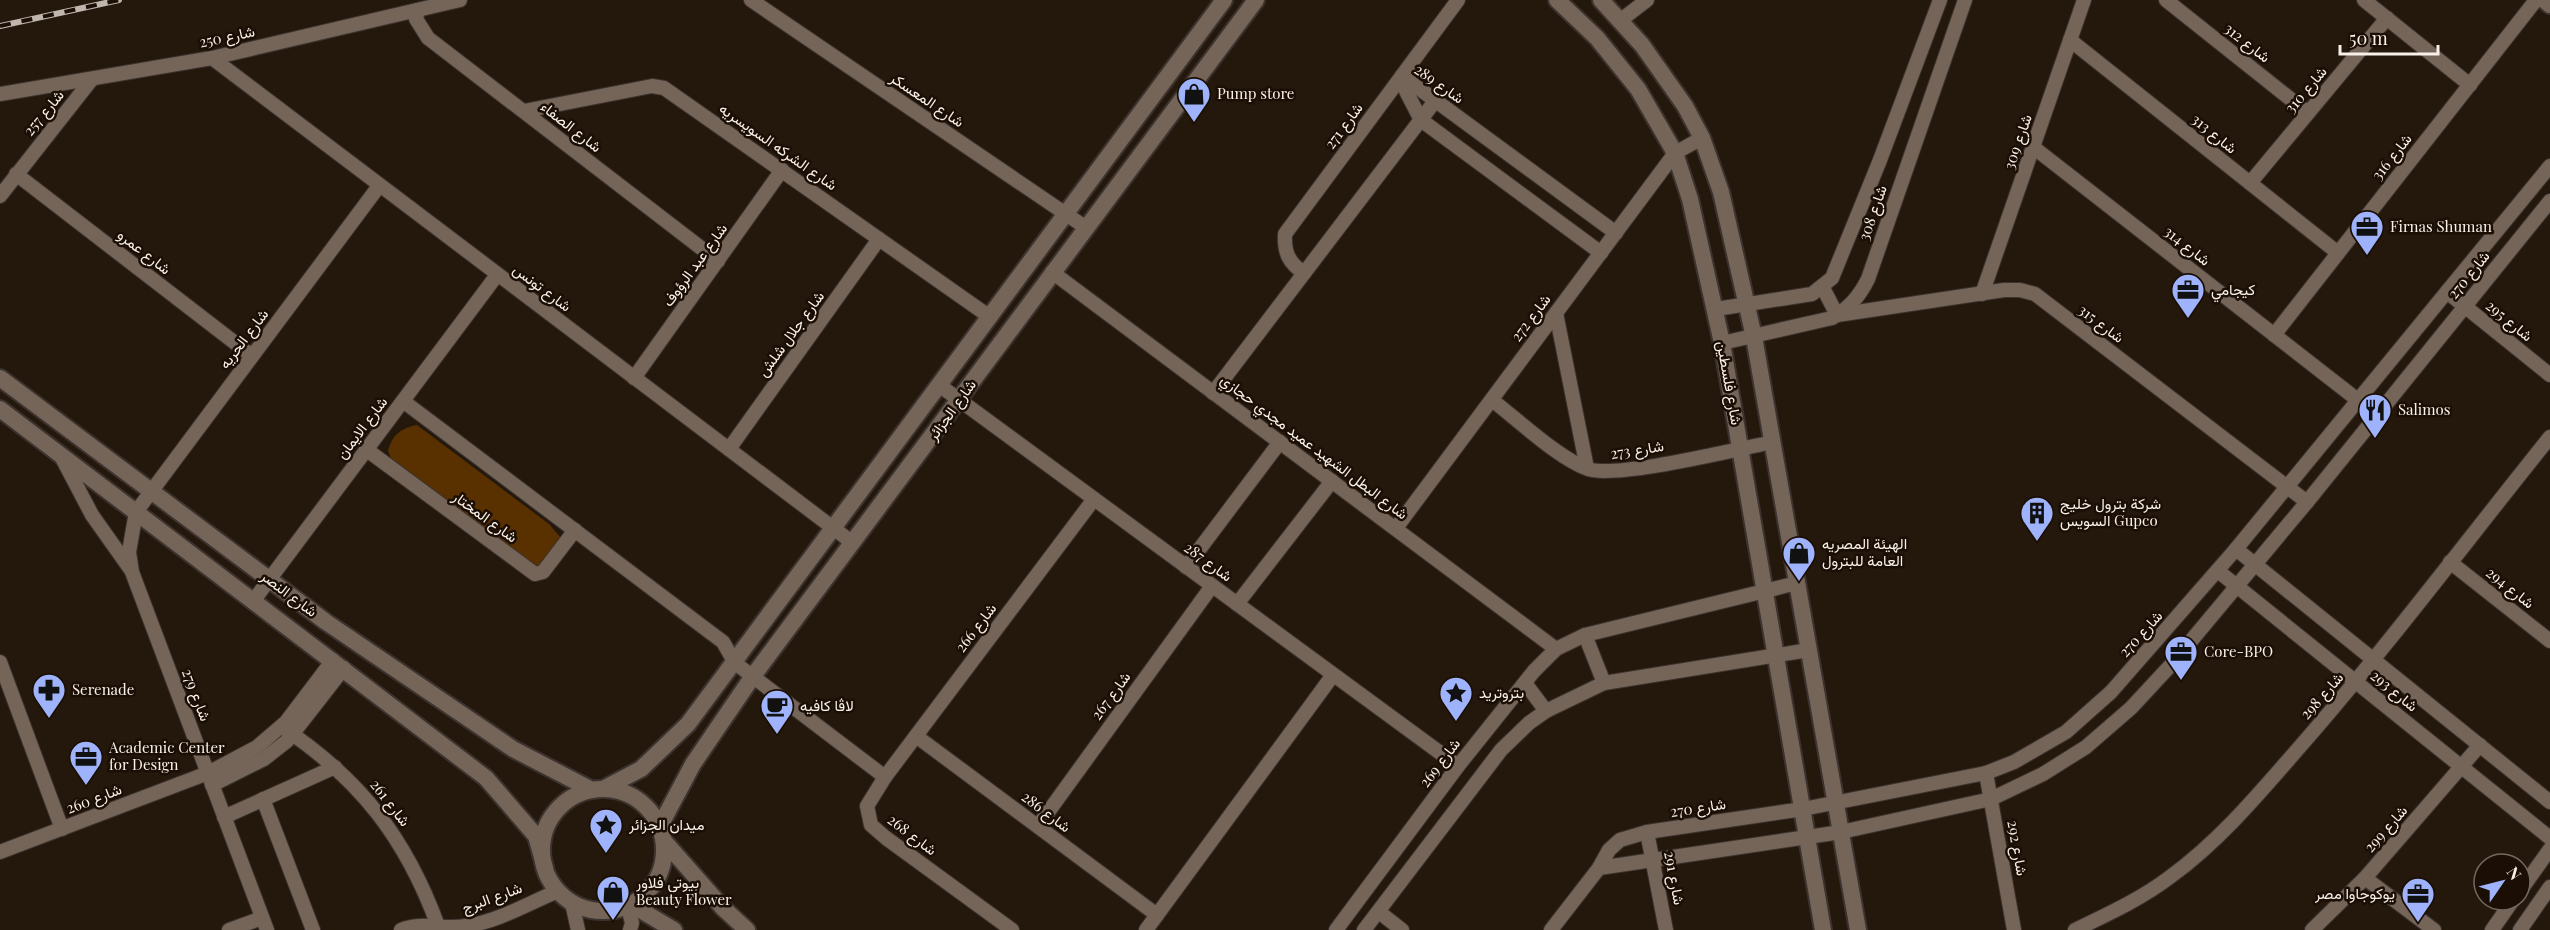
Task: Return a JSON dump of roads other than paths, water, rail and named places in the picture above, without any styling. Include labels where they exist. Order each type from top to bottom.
[{"type":"street","name":"شارع 250","points":[[0,94],[212,58],[460,0]]},
{"type":"street","name":"شارع المعسكر","points":[[751,0],[1085,227]]},
{"type":"street","name":"شارع الجزائر","points":[[597,790],[641,769],[688,724],[1224,0]]},
{"type":"street","name":"شارع الجزائر","points":[[662,834],[693,764],[753,676],[960,401],[1085,227],[1256,0]]},
{"type":"street","name":"شارع 271","points":[[1304,273],[1287,257],[1285,234],[1458,0]]},
{"type":"street","name":"شارع فلسطين","points":[[1557,0],[1597,38],[1638,89],[1675,153],[1690,199],[1716,309],[1808,837]]},
{"type":"street","points":[[1601,0],[1621,20],[1685,106],[1702,138],[1721,192],[1754,337],[1858,930]]},
{"type":"street","points":[[1621,20],[1647,0]]},
{"type":"street","name":"شارع 308","points":[[1823,288],[1839,267],[1940,0]]},
{"type":"street","name":"شارع 308","points":[[1722,344],[1814,324],[1837,315],[1860,296],[1868,279],[1965,0]]},
{"type":"street","name":"شارع 309","points":[[1982,294],[2084,0]]},
{"type":"street","name":"شارع 312","points":[[2166,0],[2308,112]]},
{"type":"street","points":[[2364,0],[2470,85]]},
{"type":"street","name":"شارع 316","points":[[2274,335],[2536,0]]},
{"type":"street","points":[[2544,0],[2550,5]]},
{"type":"street","name":"شارع الصفاء","points":[[418,10],[416,19],[428,38],[718,261]]},
{"type":"street","name":"شارع 310","points":[[2250,183],[2387,18]]},
{"type":"street","name":"شارع 313","points":[[2070,40],[2338,253]]},
{"type":"street","points":[[1191,45],[1211,60]]},
{"type":"street","name":"شارع تونس","points":[[212,58],[853,543]]},
{"type":"street","points":[[1916,64],[1940,73]]},
{"type":"street","points":[[1638,89],[1660,71]]},
{"type":"street","name":"شارع 289","points":[[1402,76],[1616,233]]},
{"type":"street","name":"شارع 289","points":[[1402,76],[1406,92],[1421,120],[1601,253]]},
{"type":"street","name":"شارع 257","points":[[0,196],[92,80]]},
{"type":"street","name":"شارع الشركه السويسريه","points":[[524,111],[652,86],[664,88],[990,317]]},
{"type":"street","points":[[1213,393],[1435,101]]},
{"type":"street","name":"شارع 272","points":[[1396,528],[1675,153],[1702,138]]},
{"type":"street","name":"شارع 314","points":[[2033,147],[2377,415]]},
{"type":"street","points":[[1106,159],[1127,173]]},
{"type":"street","points":[[1880,160],[1905,169]]},
{"type":"street","name":"شارع 270","points":[[1551,930],[1599,868],[1609,850],[1620,840],[1647,832],[1803,809],[1986,773],[2014,762],[2066,732],[2090,713],[2150,650],[2218,571],[2550,166]]},
{"type":"street","name":"شارع عبد الرؤوف","points":[[634,378],[782,170]]},
{"type":"street","name":"شارع عمرو","points":[[16,174],[252,356]]},
{"type":"street","name":"شارع الحريه","points":[[136,512],[379,186]]},
{"type":"street","name":"شارع 270","points":[[1599,868],[1841,832],[1991,799],[2043,774],[2086,747],[2130,708],[2170,666],[2238,586],[2550,201]]},
{"type":"street","name":"شارع جلال شلش","points":[[729,449],[879,239]]},
{"type":"street","name":"شارع البطل الشهيد عميد مجدي حجازي","points":[[1052,272],[1556,649]]},
{"type":"street","name":"شارع الايمان","points":[[254,600],[497,275]]},
{"type":"street","points":[[1716,309],[1799,297],[1823,288],[1837,315]]},
{"type":"street","name":"شارع 315","points":[[1837,315],[1982,294],[2020,290],[2035,294],[2307,502]]},
{"type":"street","name":"شارع 295","points":[[2447,292],[2550,375]]},
{"type":"street","points":[[1556,313],[1587,468]]},
{"type":"street","name":"شارع النصر","points":[[0,378],[326,622],[513,749],[597,790]]},
{"type":"street","name":"شارع 287","points":[[939,385],[1458,766]]},
{"type":"street","name":"شارع 273","points":[[1492,400],[1572,461],[1587,468],[1610,472],[1773,442]]},
{"type":"street","points":[[403,401],[723,642],[735,663],[885,777]]},
{"type":"street","name":"شارع النصر","points":[[0,409],[486,777],[536,836],[545,868]]},
{"type":"street","name":"شارع 298","points":[[2075,930],[2126,906],[2169,878],[2209,846],[2245,810],[2356,682],[2550,437]]},
{"type":"street","points":[[1186,567],[1280,442]]},
{"type":"street","name":"شارع المختار","points":[[367,450],[536,574],[543,572],[574,530]]},
{"type":"street","name":"شارع 279","points":[[60,454],[92,516],[132,572],[265,924]]},
{"type":"street","points":[[1237,604],[1332,481]]},
{"type":"street","name":"شارع 266","points":[[885,777],[1094,499]]},
{"type":"street","name":"شارع 279","points":[[132,572],[130,542],[136,512]]},
{"type":"street","name":"شارع 293","points":[[2236,549],[2550,802]]},
{"type":"street","name":"شارع 294","points":[[2450,562],[2550,641]]},
{"type":"street","name":"شارع 293","points":[[2218,571],[2550,838]]},
{"type":"street","name":"شارع 269","points":[[1336,930],[1458,766],[1525,683],[1556,649],[1585,635],[1797,583]]},
{"type":"street","name":"شارع 267","points":[[1038,826],[1212,586]]},
{"type":"street","points":[[1585,635],[1604,684]]},
{"type":"street","points":[[1346,916],[1365,930],[1501,750],[1529,723],[1546,711],[1604,684],[1809,650]]},
{"type":"street","points":[[2150,650],[2170,666]]},
{"type":"street","points":[[0,662],[62,829]]},
{"type":"street","name":"شارع 260","points":[[0,852],[210,779],[257,747],[287,731],[338,664]]},
{"type":"street","points":[[1146,930],[1333,675]]},
{"type":"street","points":[[1525,683],[1546,711]]},
{"type":"street","name":"شارع 261","points":[[287,731],[335,767],[377,810],[403,847],[424,888],[438,926]]},
{"type":"street","name":"شارع 286","points":[[916,736],[1157,915]]},
{"type":"street","name":"شارع 299","points":[[2312,930],[2365,878],[2480,745]]},
{"type":"street","points":[[224,817],[335,767]]},
{"type":"street","name":"شارع 292","points":[[1986,773],[2014,930]]},
{"type":"street","name":"شارع 268","points":[[885,777],[867,806],[871,825],[1012,930]]},
{"type":"street","points":[[662,834],[664,860],[658,878],[647,894],[630,906],[609,911],[590,910],[572,903],[558,891],[545,868],[542,852],[544,834],[551,819],[562,805],[576,795],[597,790],[624,793],[643,803],[662,834],[733,919],[747,930]]},
{"type":"street","points":[[263,799],[313,930]]},
{"type":"street","name":"شارع 291","points":[[1647,832],[1666,930]]},
{"type":"street","points":[[1808,837],[1823,930]]},
{"type":"street","points":[[2532,874],[2550,849]]},
{"type":"street","points":[[2365,878],[2434,930]]},
{"type":"street","points":[[2520,930],[2550,887]]},
{"type":"street","name":"شارع البرج","points":[[401,930],[424,925],[476,924],[558,891]]},
{"type":"street","points":[[572,903],[578,930]]},
{"type":"street","points":[[630,906],[632,923],[630,930]]},
{"type":"street","points":[[630,906],[674,930]]},
{"type":"street","points":[[1379,912],[1402,930]]},
{"type":"street","points":[[2492,930],[2505,912]]},
{"type":"street","points":[[230,930],[265,924]]},
{"type":"railway","points":[[0,26],[119,0]]},
{"type":"place","name":"Pump store","points":[[1194,123]]},
{"type":"place","name":"Firnas Shuman","points":[[2367,256]]},
{"type":"place","name":"كيجامي","points":[[2188,319]]},
{"type":"place","name":"Salimos","points":[[2375,439]]},
{"type":"place","name":"شركة بترول خليج السويس Gupco","points":[[2037,542]]},
{"type":"place","name":"الهيئة المصريه العامة للبترول","points":[[1799,582]]},
{"type":"place","name":"Core-BPO","points":[[2181,681]]},
{"type":"place","name":"Serenade","points":[[49,719]]},
{"type":"place","name":"بتروتريد","points":[[1456,722]]},
{"type":"place","name":"لاڤا كافيه","points":[[777,735]]},
{"type":"place","name":"Academic Center for Design","points":[[86,786]]},
{"type":"place","name":"ميدان الجزائر","points":[[606,854]]},
{"type":"place","name":"بيوتى فلاور Beauty Flower","points":[[613,921]]},
{"type":"place","name":"يوكوجاوا مصر","points":[[2418,923]]}]
